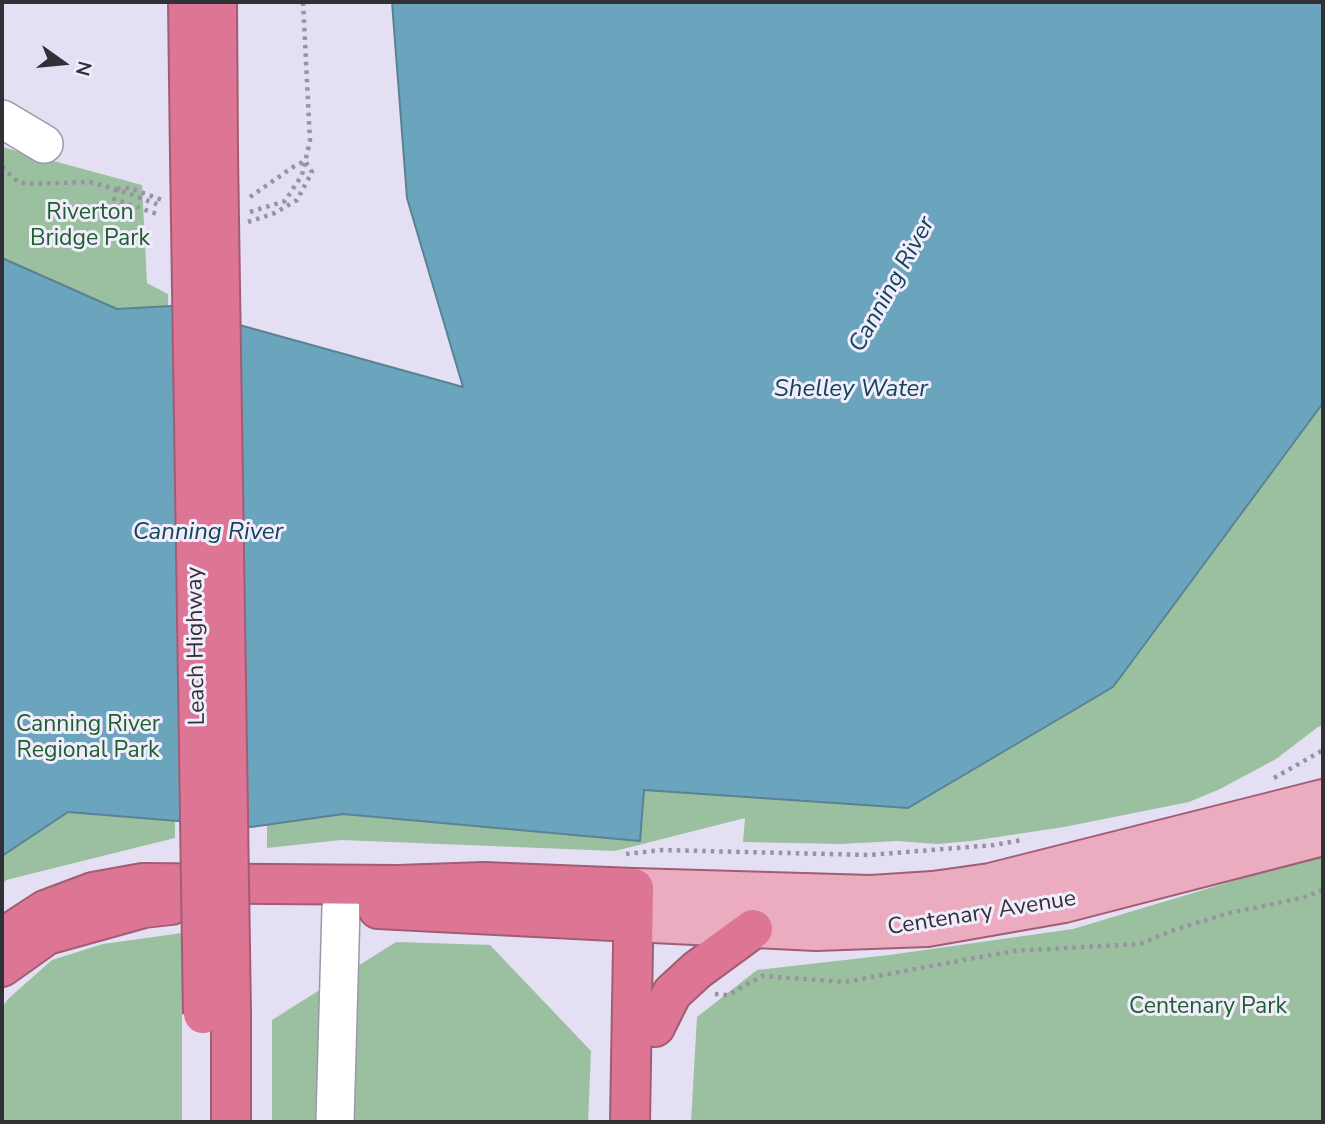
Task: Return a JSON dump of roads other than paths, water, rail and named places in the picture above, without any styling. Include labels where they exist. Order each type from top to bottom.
[{"type":"highway","name":"Leach Highway","points":[[188,2],[204,155],[217,1014],[231,1122]]},
{"type":"highway","name":"Leach Highway","points":[[204,155],[217,2]]},
{"type":"highway","points":[[2,938],[46,910],[93,892],[143,883],[398,885],[484,882],[647,906]]},
{"type":"highway","points":[[2,967],[47,935],[144,908],[180,904],[341,908],[647,906]]},
{"type":"highway","points":[[647,906],[655,1027],[654,1122]]},
{"type":"highway","points":[[630,1122],[647,906]]},
{"type":"highway","points":[[655,1027],[672,993],[697,970],[753,929]]},
{"type":"highway","name":"Leach Highway","points":[[204,1122],[217,1014]]},
{"type":"main road","name":"Centenary Avenue","points":[[647,906],[933,891],[990,883],[1323,799]]},
{"type":"main road","name":"Centenary Avenue","points":[[647,906],[753,929],[866,931],[927,927],[1063,903],[1323,835]]},
{"type":"street","points":[[2,119],[44,144]]},
{"type":"street","points":[[335,1122],[341,908]]},
{"type":"water","name":"Shelley Water","points":[[392,2],[1323,2],[1323,403],[1113,687],[908,808],[644,790],[640,841],[343,814],[251,827],[68,812],[2,856],[2,258],[117,309],[171,306],[463,387],[407,198]]},
{"type":"park label","name":"Riverton Bridge Park","points":[[90,226]]},
{"type":"park label","name":"Canning River Regional Park","points":[[88,738]]},
{"type":"park label","name":"Centenary Park","points":[[1208,1007]]},
{"type":"water label","name":"Canning River","points":[[893,285]]},
{"type":"water label","name":"Canning River","points":[[208,533]]}]
